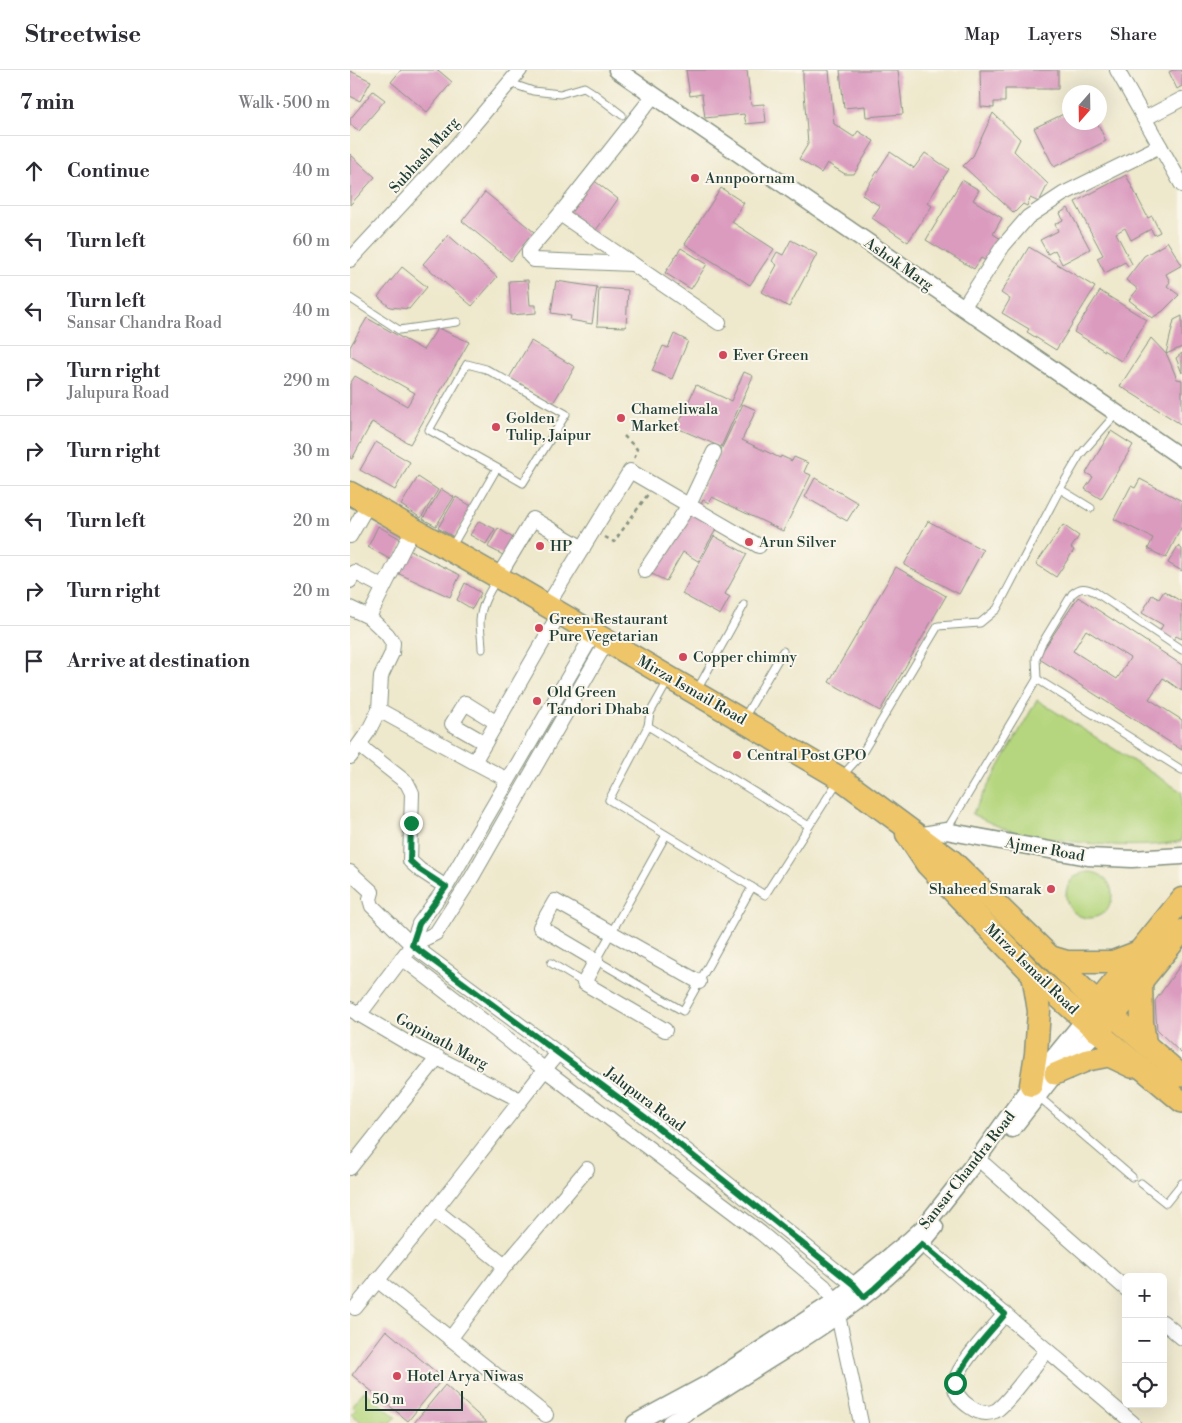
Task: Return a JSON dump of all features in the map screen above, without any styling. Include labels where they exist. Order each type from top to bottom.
[{"type":"highway","name":"Mirza Ismail Road","points":[[359,498],[498,577],[840,778],[952,861],[1050,957],[1098,1018]]},
{"type":"highway","name":"Mirza Ismail Road","points":[[909,831],[927,864],[1034,974],[1098,1018]]},
{"type":"highway","points":[[1098,1018],[1140,952],[1182,899]]},
{"type":"highway","points":[[1098,1018],[1141,982],[1182,931]]},
{"type":"highway","points":[[1050,957],[1067,962],[1113,962],[1140,952]]},
{"type":"highway","points":[[1034,974],[1039,1011],[1034,1091]]},
{"type":"highway","points":[[1141,982],[1142,1022],[1145,1043]]},
{"type":"main road","name":"Mirza Ismail Road","points":[[1098,1018],[1145,1043],[1182,1076]]},
{"type":"main road","name":"Mirza Ismail Road","points":[[1098,1018],[1152,1077],[1182,1102]]},
{"type":"main road","points":[[1055,1074],[1088,1060],[1110,1056],[1152,1077]]},
{"type":"street","name":"Subhash Marg","points":[[350,260],[456,147],[520,70]]},
{"type":"street","name":"Ashok Marg","points":[[617,70],[1182,458]]},
{"type":"street","points":[[1117,70],[1182,186]]},
{"type":"street","points":[[633,264],[534,260],[529,255],[529,250],[654,96]]},
{"type":"street","points":[[1144,119],[1182,99]]},
{"type":"street","points":[[963,308],[1003,246],[1028,217],[1063,194],[1160,146]]},
{"type":"street","points":[[560,214],[719,323]]},
{"type":"street","points":[[645,571],[689,505],[714,452]]},
{"type":"street","points":[[474,762],[497,723],[583,548],[630,471],[759,546]]},
{"type":"street","points":[[350,536],[359,498]]},
{"type":"street","points":[[498,577],[533,519],[583,548]]},
{"type":"street","points":[[369,617],[413,529]]},
{"type":"street","points":[[350,581],[354,572],[383,587]]},
{"type":"street","points":[[350,608],[369,617],[393,643],[392,653],[381,676],[379,710],[360,746],[350,757]]},
{"type":"street","points":[[354,1012],[412,945],[419,924],[446,887],[508,780],[600,637]]},
{"type":"street","points":[[412,945],[436,933],[472,876],[600,637]]},
{"type":"street","points":[[485,743],[452,724],[465,703],[497,723]]},
{"type":"street","points":[[379,710],[508,780]]},
{"type":"street","points":[[360,746],[407,783],[412,794],[410,861],[446,887]]},
{"type":"street","name":"Ajmer Road","points":[[909,831],[946,831],[1088,857],[1132,859],[1182,856]]},
{"type":"street","name":"Jalupura Road","points":[[350,872],[372,892],[370,899],[372,906],[412,945],[556,1054],[646,1118],[859,1291]]},
{"type":"street","points":[[665,1030],[584,983],[596,960],[540,927],[554,901],[699,982]]},
{"type":"street","points":[[402,958],[544,1070],[761,1233],[824,1286],[837,1308],[861,1423]]},
{"type":"street","name":"Gopinath Marg","points":[[354,1012],[406,1042],[520,1100]]},
{"type":"street","name":"Sansar Chandra Road","points":[[859,1291],[875,1288],[922,1244],[985,1165],[1034,1091],[1055,1074],[1098,1018]]},
{"type":"street","name":"Sansar Chandra Road","points":[[670,1423],[859,1291],[924,1227],[1034,1091],[1098,1018]]},
{"type":"street","points":[[355,1308],[435,1210],[556,1054]]},
{"type":"street","points":[[350,1168],[438,1057]]},
{"type":"street","points":[[985,1165],[1122,1285]]},
{"type":"street","points":[[450,1339],[505,1266],[587,1169]]},
{"type":"street","points":[[435,1210],[505,1266]]},
{"type":"street","points":[[922,1244],[1047,1350],[1124,1420]]},
{"type":"street","points":[[377,1280],[546,1415]]},
{"type":"street","name":"Sansar Chandra Road","points":[[634,1423],[711,1382],[837,1308]]},
{"type":"street","points":[[1005,1314],[959,1372],[955,1383],[957,1393],[965,1404],[976,1411],[986,1413],[996,1411],[1005,1403],[1047,1350]]},
{"type":"street","points":[[1167,1325],[1182,1338]]},
{"type":"lane","points":[[510,83],[533,91],[560,94],[584,87],[622,115]]},
{"type":"lane","points":[[350,298],[399,330],[457,322]]},
{"type":"lane","points":[[467,364],[486,369],[566,414],[523,484],[497,468],[429,430],[467,364]]},
{"type":"lane","points":[[670,678],[650,713],[648,726],[609,800],[765,895],[840,778],[861,755],[938,626],[980,624],[997,609],[1080,455],[1117,413]]},
{"type":"lane","points":[[450,550],[497,468]]},
{"type":"lane","points":[[1060,489],[1091,508]]},
{"type":"lane","points":[[482,649],[480,620],[482,609],[498,577]]},
{"type":"lane","points":[[946,831],[1037,679],[1036,658],[1041,645],[1072,594],[1079,588],[1086,588],[1095,592],[1182,650]]},
{"type":"lane","points":[[695,692],[744,605]]},
{"type":"lane","points":[[743,720],[783,651]]},
{"type":"lane","points":[[1037,679],[1182,770]]},
{"type":"lane","points":[[648,726],[809,826]]},
{"type":"lane","points":[[666,835],[596,960],[683,1011],[752,887]]},
{"type":"lane","points":[[551,963],[584,983]]},
{"type":"lane","points":[[1034,1091],[1132,1177]]},
{"type":"lane","points":[[1141,1183],[1166,1203],[1182,1183]]},
{"type":"path","points":[[624,436],[637,449],[630,471]]},
{"type":"path","points":[[593,531],[614,542],[654,485]]},
{"type":"green space","points":[[1037,700],[1182,792],[1182,841],[1130,846],[1075,842],[1015,832],[972,814]]},
{"type":"green space","points":[[1094,872],[1106,878],[1111,886],[1111,904],[1106,912],[1098,917],[1084,918],[1072,912],[1067,904],[1066,890],[1072,878],[1080,873]]},
{"type":"green space","points":[[364,1391],[396,1417],[391,1423],[362,1423],[352,1414],[356,1409],[352,1405]]},
{"type":"building","points":[[401,70],[438,70],[452,82],[427,112],[391,82]]},
{"type":"building","points":[[686,70],[747,70],[751,105],[764,104],[766,122],[746,124],[744,114],[705,118],[702,94],[690,96]]},
{"type":"building","points":[[803,70],[829,70],[834,124],[854,137],[858,131],[874,141],[854,174],[845,174],[827,163],[821,173],[799,159],[808,144]]},
{"type":"building","points":[[840,70],[898,70],[903,114],[866,117],[865,106],[844,108]]},
{"type":"building","points":[[980,70],[1058,70],[1058,89],[1005,89],[1005,102],[994,102],[994,108],[981,107]]},
{"type":"building","points":[[1182,70],[1182,86],[1177,89],[1169,72]]},
{"type":"building","points":[[350,71],[371,81],[360,101],[350,96]]},
{"type":"building","points":[[373,91],[385,100],[359,131],[350,124],[350,119]]},
{"type":"building","points":[[993,113],[1020,139],[1014,151],[1048,184],[1039,202],[1030,198],[1027,206],[1023,204],[1014,213],[963,166],[973,156]]},
{"type":"building","points":[[1062,115],[1062,130],[1101,130],[1106,141],[1054,167],[1034,128]]},
{"type":"building","points":[[890,152],[914,168],[925,153],[949,169],[927,203],[932,206],[908,242],[872,218],[880,206],[862,195]]},
{"type":"building","points":[[350,154],[375,177],[350,205]]},
{"type":"building","points":[[1126,175],[1148,218],[1152,216],[1160,232],[1154,235],[1151,229],[1131,240],[1125,228],[1116,233],[1132,264],[1128,266],[1125,262],[1105,273],[1097,258],[1103,255],[1075,202]]},
{"type":"building","points":[[592,179],[618,199],[594,233],[567,213]]},
{"type":"building","points":[[962,180],[979,190],[973,200],[1002,218],[993,234],[1001,239],[988,262],[981,258],[974,269],[926,240]]},
{"type":"building","points":[[721,188],[744,203],[732,222],[774,249],[750,285],[685,244]]},
{"type":"building","points":[[485,192],[534,232],[511,261],[462,221]]},
{"type":"building","points":[[1068,208],[1090,249],[1062,264],[1055,250],[1048,254],[1040,240],[1058,231],[1055,224],[1063,220],[1060,213]]},
{"type":"building","points":[[448,235],[497,277],[472,306],[423,264]]},
{"type":"building","points":[[791,240],[817,254],[789,307],[762,292],[777,265],[772,261],[777,252],[783,255]]},
{"type":"building","points":[[1167,241],[1182,265],[1166,274],[1170,282],[1167,286],[1179,295],[1163,311],[1152,318],[1129,300],[1138,289],[1126,280],[1144,256]]},
{"type":"building","points":[[1029,247],[1095,287],[1056,350],[1027,332],[1029,329],[1002,313],[1010,299],[1001,293]]},
{"type":"building","points":[[681,248],[707,264],[691,289],[665,273]]},
{"type":"building","points":[[402,267],[427,287],[409,309],[390,307],[378,297]]},
{"type":"building","points":[[528,280],[530,305],[536,305],[536,313],[511,315],[509,281]]},
{"type":"building","points":[[556,281],[597,287],[592,324],[570,320],[571,316],[551,313]]},
{"type":"building","points":[[599,288],[628,290],[626,327],[597,326]]},
{"type":"building","points":[[1100,291],[1147,320],[1121,361],[1074,332]]},
{"type":"building","points":[[1182,316],[1182,347],[1166,354],[1174,320]]},
{"type":"building","points":[[367,318],[423,350],[438,328],[469,342],[410,444],[372,422],[352,459],[350,458],[350,384],[355,376],[407,406],[415,393],[350,356],[350,347]]},
{"type":"building","points":[[674,334],[688,341],[672,379],[652,371],[663,346],[668,348]]},
{"type":"building","points":[[1151,338],[1167,355],[1177,379],[1182,380],[1182,425],[1120,386]]},
{"type":"building","points":[[531,341],[575,367],[553,403],[509,378]]},
{"type":"building","points":[[1182,353],[1182,373],[1176,358]]},
{"type":"building","points":[[744,372],[753,376],[721,447],[677,428],[696,385],[731,401]]},
{"type":"building","points":[[743,404],[756,410],[742,440],[780,458],[781,456],[792,461],[794,457],[808,463],[804,472],[811,475],[783,531],[712,497],[709,503],[703,500],[700,507],[695,504]]},
{"type":"building","points":[[1111,431],[1133,445],[1101,499],[1085,489],[1093,477],[1086,473]]},
{"type":"building","points":[[376,442],[410,462],[395,490],[360,470]]},
{"type":"building","points":[[418,477],[438,490],[421,518],[401,505]]},
{"type":"building","points":[[815,478],[858,503],[847,521],[805,497]]},
{"type":"building","points":[[1140,479],[1182,501],[1182,526],[1166,558],[1148,549],[1153,538],[1114,519],[1131,486],[1135,488]]},
{"type":"building","points":[[441,489],[454,497],[436,526],[423,519]]},
{"type":"building","points":[[456,497],[473,507],[454,537],[438,528]]},
{"type":"building","points":[[688,510],[718,526],[698,561],[683,552],[666,581],[650,573]]},
{"type":"building","points":[[479,521],[495,529],[486,544],[470,535]]},
{"type":"building","points":[[928,521],[983,550],[959,594],[904,565]]},
{"type":"building","points":[[1063,525],[1079,536],[1071,548],[1074,550],[1056,577],[1036,564]]},
{"type":"building","points":[[378,526],[404,541],[393,561],[368,547]]},
{"type":"building","points":[[498,528],[513,538],[503,555],[488,547]]},
{"type":"building","points":[[714,536],[747,554],[725,594],[730,597],[720,615],[682,594]]},
{"type":"building","points":[[1178,546],[1182,549],[1182,571],[1168,563]]},
{"type":"building","points":[[407,549],[460,575],[450,597],[395,572]]},
{"type":"building","points":[[896,567],[946,596],[880,711],[829,682]]},
{"type":"building","points":[[465,583],[481,593],[472,609],[457,600]]},
{"type":"building","points":[[1164,591],[1182,602],[1182,639],[1176,636],[1173,640],[1159,632],[1163,625],[1142,613],[1152,595],[1159,599]]},
{"type":"building","points":[[1078,597],[1182,665],[1182,691],[1163,678],[1149,699],[1182,720],[1182,750],[1038,658]],"holes":[[[1086,630],[1130,658],[1117,679],[1073,651]]]},
{"type":"building","points":[[1182,963],[1182,1054],[1157,1030],[1155,1001]]},
{"type":"building","name":"Hotel Arya Niwas","points":[[386,1330],[443,1378],[408,1421],[352,1375]]},
{"type":"building","points":[[445,1385],[487,1423],[414,1423]]},
{"type":"place","name":"Annpoornam","points":[[695,178]]},
{"type":"place","name":"Ever Green","points":[[723,355]]},
{"type":"place","name":"Chameliwala Market","points":[[621,418]]},
{"type":"place","name":"Golden Tulip, Jaipur","points":[[496,427]]},
{"type":"place","name":"Arun Silver","points":[[749,542]]},
{"type":"place","name":"HP","points":[[540,546]]},
{"type":"place","name":"Green Restaurant Pure Vegetarian","points":[[539,628]]},
{"type":"place","name":"Copper chimny","points":[[683,657]]},
{"type":"place","name":"Old Green Tandori Dhaba","points":[[537,701]]},
{"type":"place","name":"Central Post GPO","points":[[737,755]]},
{"type":"place","name":"Shaheed Smarak","points":[[1051,889]]},
{"type":"place","name":"Hotel Arya Niwas","points":[[397,1376]]},
{"type":"route","points":[[411,823],[410,861],[446,887],[419,924],[412,945],[556,1054],[646,1118],[854,1285],[864,1297],[922,1244],[1005,1314],[968,1358],[959,1372],[955,1383]]}]
